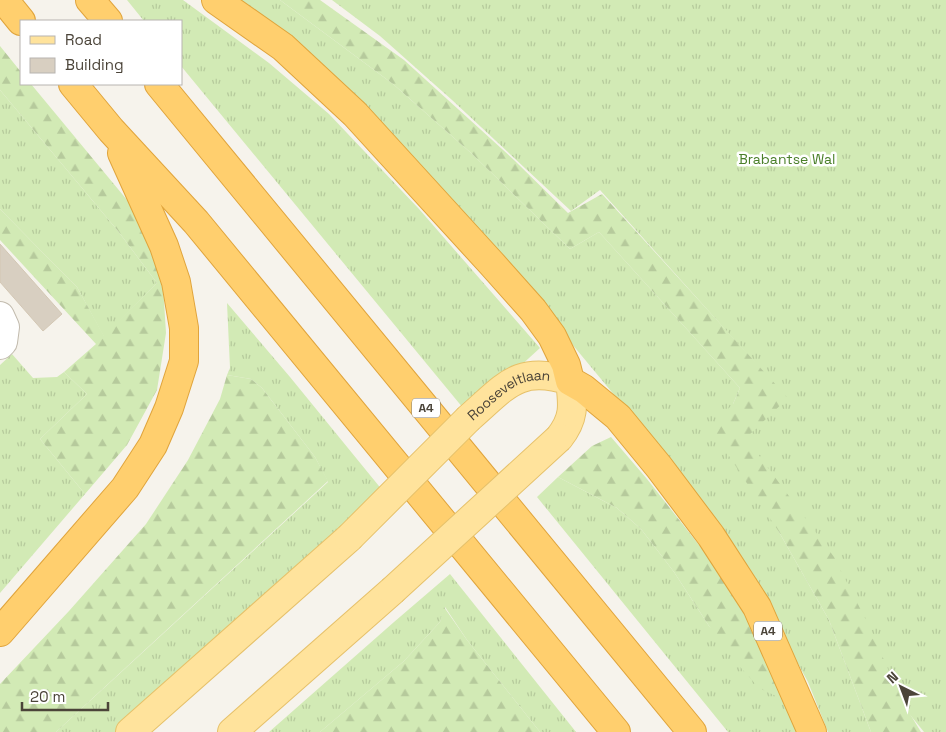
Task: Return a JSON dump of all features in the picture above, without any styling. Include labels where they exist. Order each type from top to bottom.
[{"type":"highway","points":[[4,0],[20,20]]},
{"type":"highway","points":[[90,0],[107,20]]},
{"type":"highway","points":[[216,0],[283,47],[355,114],[532,310],[552,336],[566,365],[570,381]]},
{"type":"highway","points":[[74,85],[111,130],[196,222],[616,732]]},
{"type":"highway","name":"A4","points":[[160,85],[692,732]]},
{"type":"highway","points":[[0,632],[125,488],[153,445],[169,408],[184,361],[184,328],[176,282],[164,246],[111,130]]},
{"type":"highway","name":"A4","points":[[570,381],[584,389],[618,417],[711,536],[757,607],[812,732]]},
{"type":"main road","name":"Rooseveltlaan","points":[[130,732],[349,538],[469,418],[513,381],[526,376],[541,374],[556,376],[570,381],[573,403],[571,414],[567,428],[559,438],[392,591],[232,732]]},
{"type":"street","points":[[0,316],[5,327],[3,342],[0,345]]},
{"type":"green space","points":[[127,0],[183,0],[269,63],[329,114],[419,209],[540,348],[468,414],[182,67],[182,20],[143,20]]},
{"type":"green space","points":[[230,0],[280,0],[393,84],[471,153],[570,249],[599,232],[740,388],[733,404],[779,532],[829,620],[871,732],[828,732],[808,682],[745,567],[640,426],[557,326]]},
{"type":"green space","points":[[280,0],[320,0],[404,60],[514,160],[568,213],[602,194],[788,398],[746,438],[834,557],[870,628],[902,701],[921,732],[871,732],[829,620],[779,532],[710,427],[733,404],[740,388],[599,232],[570,249],[471,153],[393,84]]},
{"type":"green space","name":"Brabantse Wal","points":[[332,0],[946,0],[946,732],[924,732],[898,700],[733,421],[775,385],[600,190],[571,211],[380,36]]},
{"type":"green space","points":[[0,46],[20,71],[20,85],[32,85],[137,212],[162,269],[166,333],[157,390],[127,445],[85,494],[40,439],[87,394],[64,372],[96,344],[0,240],[0,209],[77,287],[104,336],[157,283],[118,231],[0,90]]},
{"type":"green space","points":[[0,90],[118,231],[157,283],[104,337],[77,287],[0,209]]},
{"type":"green space","points":[[227,303],[383,491],[116,732],[56,732],[328,482],[315,457],[262,388],[251,379],[227,375],[230,368]]},
{"type":"green space","points":[[12,354],[33,378],[57,377],[64,372],[87,394],[40,439],[85,494],[0,593],[0,365]]},
{"type":"green space","points":[[227,375],[251,379],[262,388],[315,457],[328,481],[56,732],[0,732],[0,684],[69,611],[146,524],[188,460],[220,399]]},
{"type":"green space","points":[[611,437],[647,479],[725,578],[768,658],[787,701],[759,688],[734,660],[709,626],[674,572],[641,529],[617,508],[558,477],[592,446]]},
{"type":"green space","points":[[558,477],[617,508],[641,529],[674,572],[709,626],[787,701],[800,732],[728,732],[537,497]]},
{"type":"green space","points":[[450,574],[576,732],[540,732],[467,640],[445,607],[440,622],[404,661],[320,732],[269,732],[394,622]]},
{"type":"green space","points":[[444,607],[467,640],[540,732],[320,732],[404,661],[440,622]]},
{"type":"building","points":[[0,244],[62,314],[43,331],[0,282]]}]
